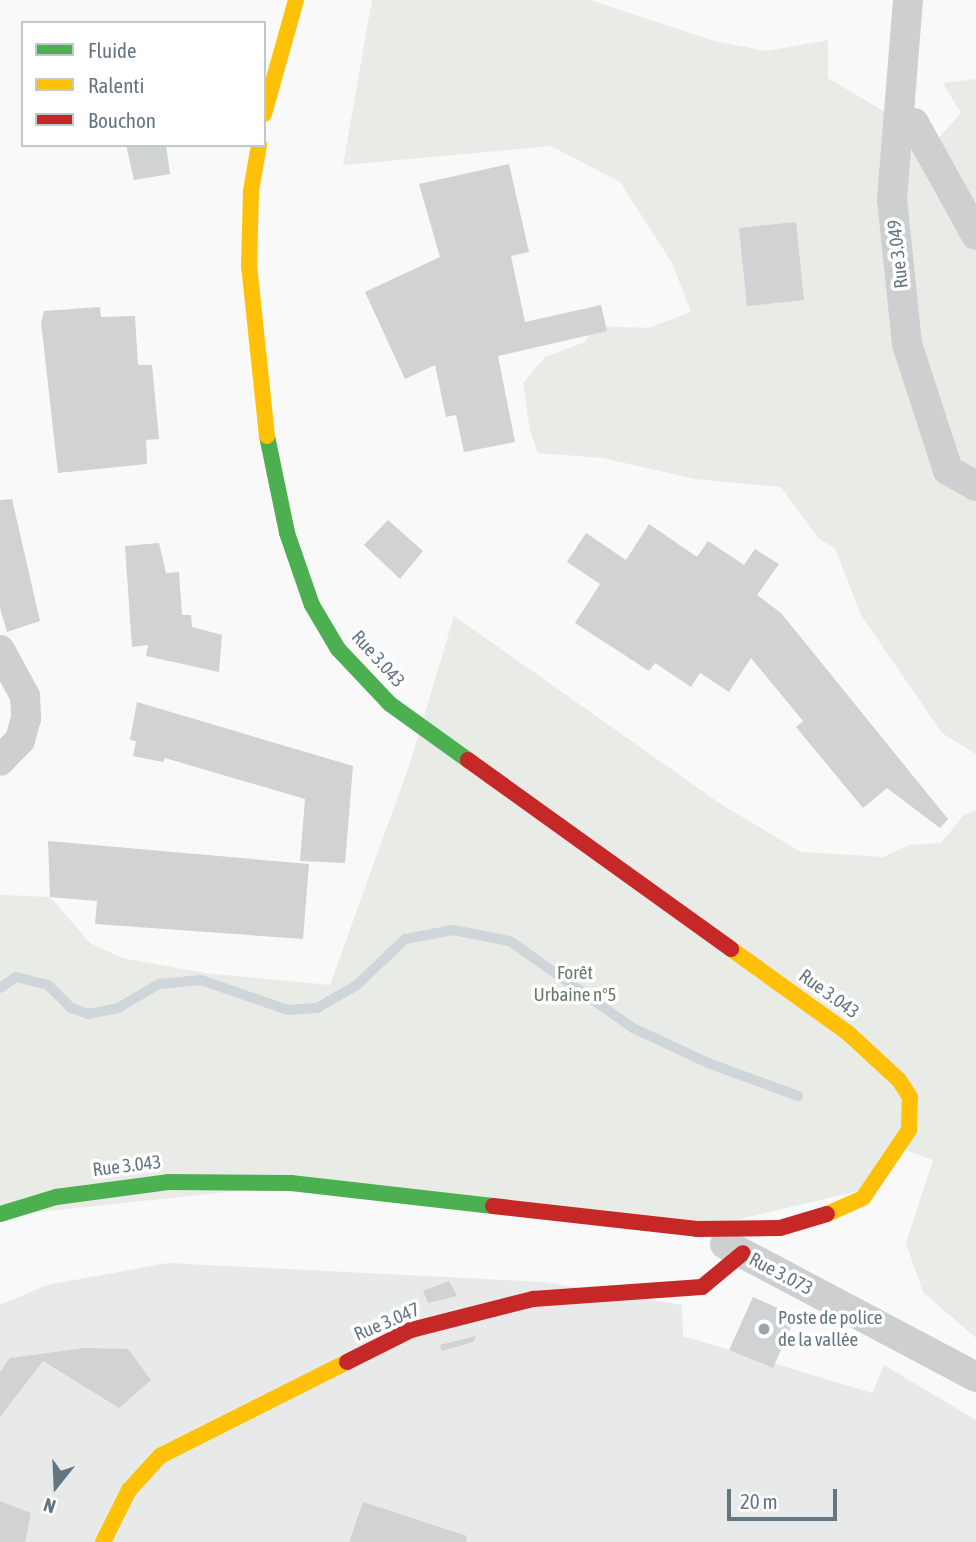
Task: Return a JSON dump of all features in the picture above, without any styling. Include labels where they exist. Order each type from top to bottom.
[{"type":"street","points":[[266,107],[296,0]]},
{"type":"street","name":"Rue 3.049","points":[[908,0],[892,199],[907,344],[948,470],[976,486]]},
{"type":"street","points":[[914,123],[976,235]]},
{"type":"street","name":"Rue 3.043","points":[[0,1214],[56,1197],[168,1182],[291,1183],[697,1230],[780,1228],[838,1211],[863,1198],[909,1130],[910,1097],[899,1080],[848,1033],[390,704],[338,649],[312,605],[287,533],[267,436],[249,265],[251,191],[259,147]]},
{"type":"street","points":[[0,649],[25,696],[26,718],[20,740],[0,761]]},
{"type":"street","name":"Rue 3.073","points":[[697,1230],[976,1377]]},
{"type":"street","name":"Rue 3.047","points":[[103,1542],[129,1490],[160,1456],[411,1330],[533,1299],[702,1287],[743,1253]]},
{"type":"shaded area","points":[[168,1263],[543,1282],[682,1305],[683,1336],[872,1393],[884,1365],[976,1420],[976,1542],[0,1542],[0,1305],[47,1285]]},
{"type":"green space","points":[[372,0],[590,0],[714,41],[767,51],[828,40],[828,78],[935,142],[961,113],[943,83],[976,79],[976,754],[942,733],[861,615],[835,548],[818,538],[781,487],[695,479],[603,458],[538,453],[530,431],[523,383],[545,357],[585,342],[593,326],[648,328],[691,312],[672,263],[620,182],[551,146],[343,165]]},
{"type":"green space","name":"Forêt Urbaine n°5","points":[[454,616],[722,805],[801,852],[883,857],[909,845],[941,843],[964,815],[976,810],[976,1338],[923,1292],[906,1243],[933,1160],[897,1147],[859,1191],[697,1229],[294,1185],[0,1216],[0,895],[50,897],[90,943],[122,958],[205,973],[330,985],[410,763]]},
{"type":"building","points":[[126,147],[166,147],[170,174],[134,180]]},
{"type":"building","points":[[509,164],[529,252],[511,256],[525,322],[601,305],[607,331],[498,356],[515,442],[464,452],[456,415],[446,417],[435,365],[405,379],[365,292],[440,257],[419,184]]},
{"type":"building","points":[[796,222],[804,300],[747,306],[739,228]]},
{"type":"building","points":[[100,307],[101,317],[135,316],[138,365],[152,365],[159,439],[146,440],[147,464],[58,473],[41,322],[44,311]]},
{"type":"building","points":[[12,499],[40,621],[7,632],[0,608],[0,500]]},
{"type":"building","points":[[388,520],[423,551],[400,579],[364,545]]},
{"type":"building","points":[[649,524],[697,557],[708,541],[744,565],[755,549],[779,564],[757,595],[781,613],[948,819],[940,828],[887,788],[863,808],[796,727],[803,721],[751,658],[729,692],[700,673],[691,687],[655,663],[649,671],[575,623],[600,584],[567,562],[586,533],[626,560]]},
{"type":"building","points":[[159,543],[166,573],[179,572],[182,615],[191,615],[192,627],[222,635],[219,672],[146,656],[148,645],[132,647],[125,546]]},
{"type":"building","points":[[137,702],[353,766],[345,863],[300,861],[305,799],[165,758],[163,762],[133,756],[136,741],[130,740]]},
{"type":"building","points":[[48,841],[309,864],[303,939],[95,924],[97,901],[50,897]]},
{"type":"building","points":[[449,1281],[457,1296],[428,1303],[423,1291]]},
{"type":"building","name":"Poste de police de la vallée","points":[[753,1297],[796,1316],[773,1368],[729,1350]]},
{"type":"building","points":[[476,1336],[473,1342],[442,1351],[440,1345]]},
{"type":"building","points":[[85,1348],[128,1349],[151,1380],[119,1408],[43,1361],[0,1417],[0,1372],[10,1358]]},
{"type":"building","points":[[0,1501],[31,1513],[25,1542],[0,1542]]},
{"type":"building","points":[[363,1502],[467,1536],[466,1542],[349,1542]]},
{"type":"waterway","points":[[0,988],[16,977],[48,985],[71,1008],[88,1014],[118,1008],[159,984],[201,980],[288,1010],[317,1008],[357,985],[405,939],[453,930],[510,941],[633,1028],[708,1063],[798,1096]]},
{"type":"traffic: fast","points":[[267,436],[287,533],[312,605],[338,649],[390,704],[468,760]]},
{"type":"traffic: fast","points":[[0,1214],[56,1197],[168,1182],[291,1183],[493,1206]]},
{"type":"traffic: slow","points":[[266,107],[296,0]]},
{"type":"traffic: slow","points":[[259,147],[251,191],[249,265],[267,436]]},
{"type":"traffic: slow","points":[[731,949],[848,1033],[899,1080],[910,1097],[909,1130],[863,1198],[827,1214]]},
{"type":"traffic: slow","points":[[103,1542],[129,1490],[160,1456],[347,1362]]},
{"type":"traffic: jam","points":[[468,760],[731,949]]},
{"type":"traffic: jam","points":[[493,1206],[697,1229],[780,1228],[827,1214]]},
{"type":"traffic: jam","points":[[347,1362],[411,1330],[533,1299],[702,1287],[743,1253]]},
{"type":"place","name":"Poste de police de la vallée","points":[[764,1329]]}]
